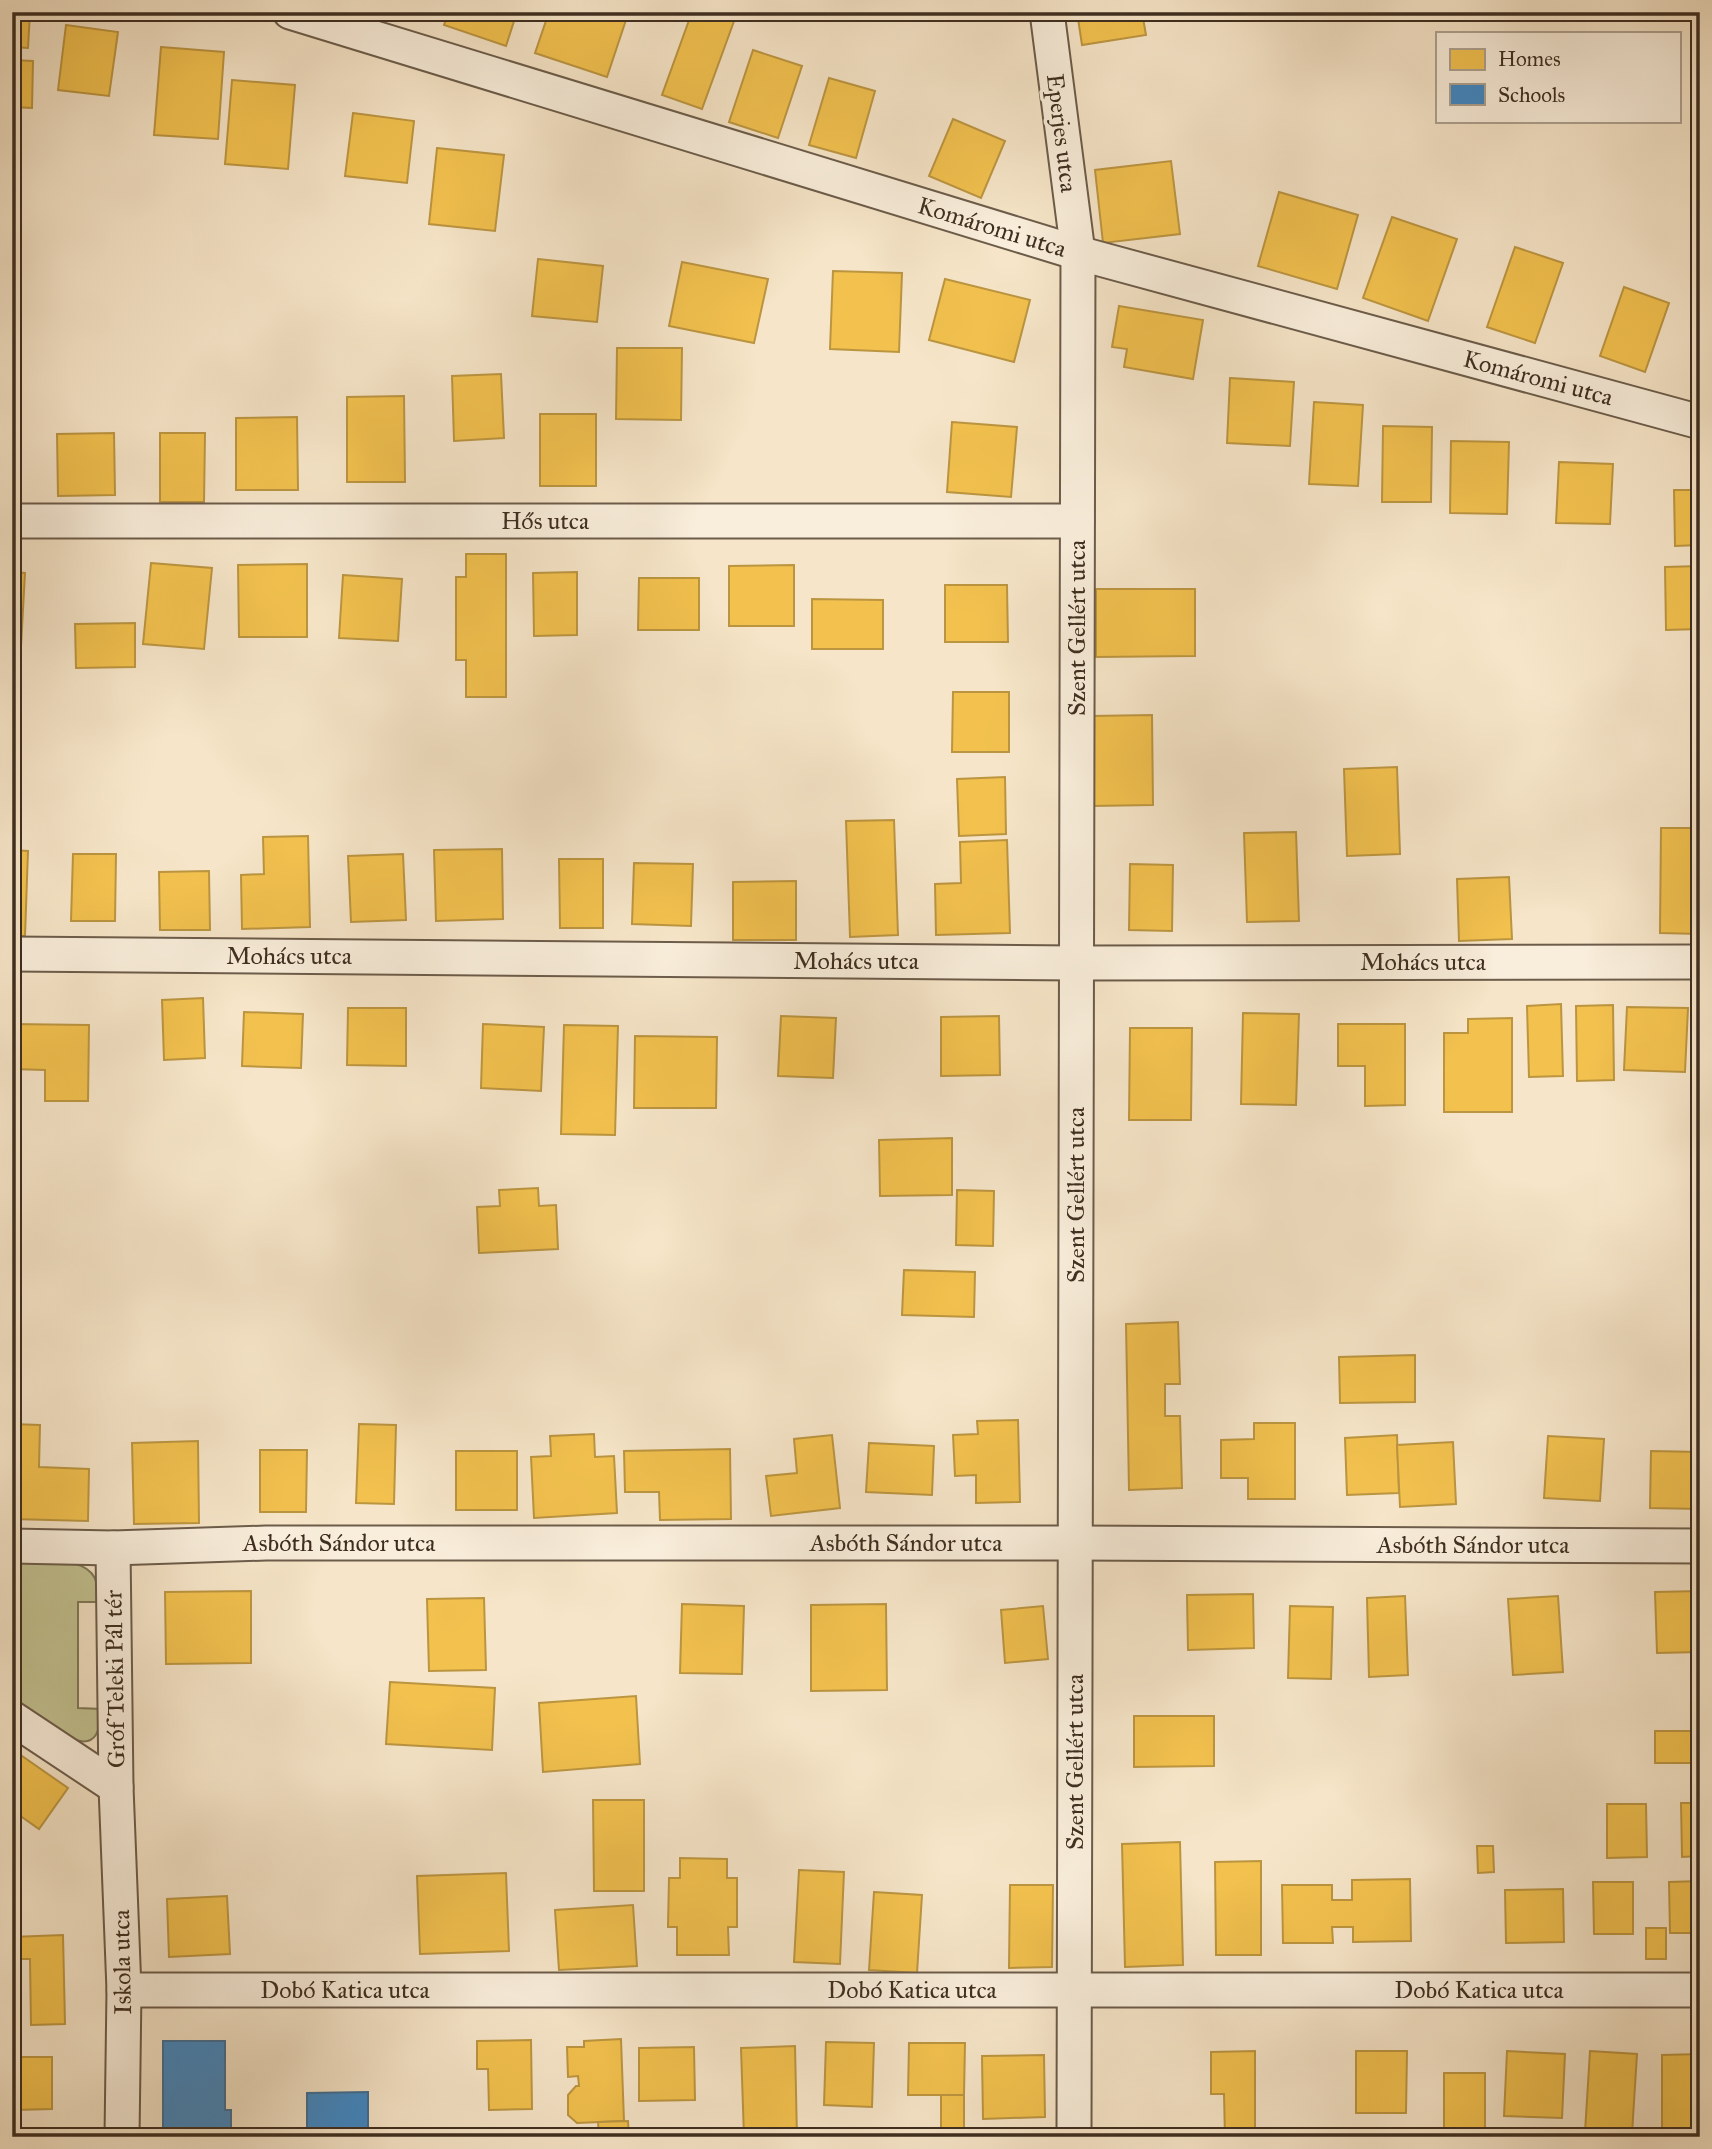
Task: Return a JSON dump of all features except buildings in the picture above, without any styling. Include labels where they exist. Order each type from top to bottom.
[{"type":"street","name":"Komáromi utca","points":[[290,12],[1078,253],[1700,422]]},
{"type":"street","name":"Eperjes utca","points":[[1047,12],[1078,253]]},
{"type":"street","name":"Szent Gellért utca","points":[[1074,2137],[1078,253]]},
{"type":"street","name":"Hős utca","points":[[12,520],[1077,520]]},
{"type":"street","name":"Mohács utca","points":[[12,954],[1076,963],[1700,962]]},
{"type":"street","name":"Asbóth Sándor utca","points":[[113,1548],[266,1543],[1700,1546]]},
{"type":"street","points":[[12,1546],[113,1548]]},
{"type":"street","name":"Gróf Teleki Pál tér","points":[[113,1548],[116,1787]]},
{"type":"street","name":"Gróf Teleki Pál tér","points":[[12,1718],[116,1787]]},
{"type":"street","name":"Iskola utca","points":[[116,1787],[124,1990],[122,2137]]},
{"type":"street","name":"Dobó Katica utca","points":[[124,1990],[1700,1990]]},
{"type":"shaded area","points":[[64,1561],[81,1566],[92,1573],[102,1602],[78,1602],[78,1708],[102,1709],[99,1729],[93,1739],[88,1741],[73,1739],[12,1698],[12,1563]]}]
